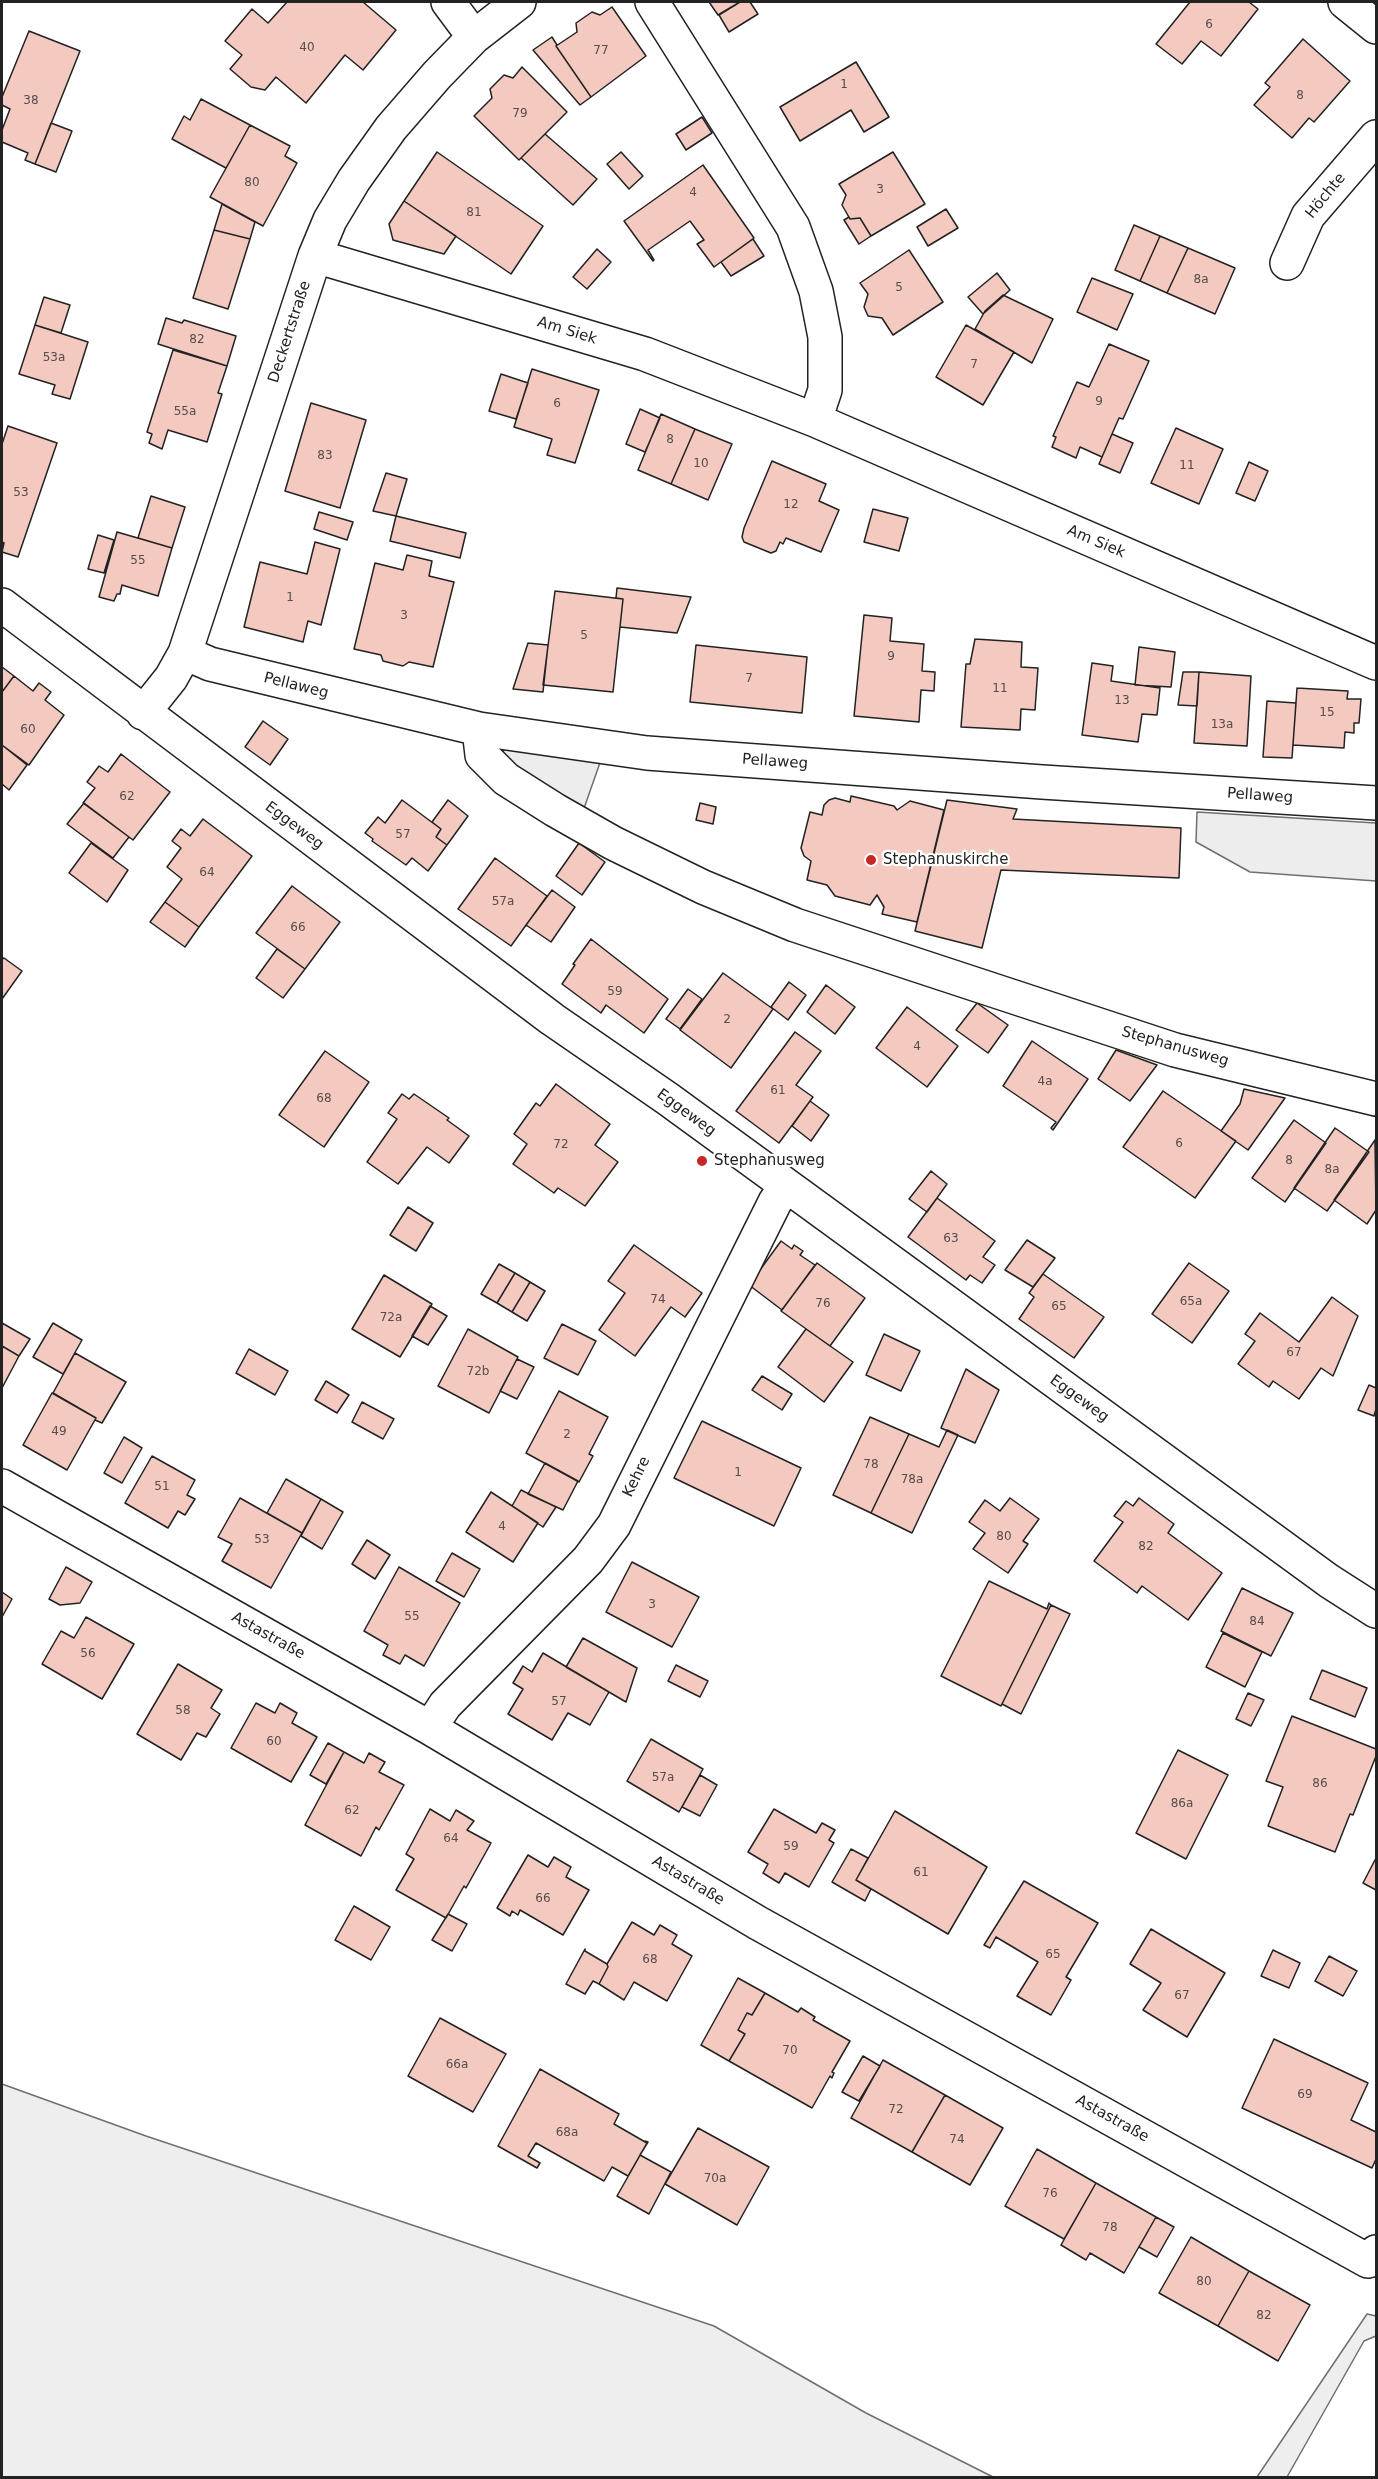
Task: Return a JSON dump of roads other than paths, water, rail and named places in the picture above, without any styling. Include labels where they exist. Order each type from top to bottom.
[{"type":"street","points":[[448,2],[474,37]]},
{"type":"street","name":"Deckertstraße","points":[[143,713],[171,678],[185,653],[315,256],[330,220],[354,180],[391,128],[474,37],[519,2]]},
{"type":"street","points":[[652,2],[793,227],[816,291],[825,337],[825,390],[815,420]]},
{"type":"street","points":[[1346,2],[1377,27]]},
{"type":"street","name":"Höchte","points":[[1287,263],[1308,216],[1377,137]]},
{"type":"street","name":"Am Siek","points":[[315,256],[645,354],[815,420],[1377,663]]},
{"type":"street","name":"Eggeweg","points":[[2,605],[552,1019],[786,1186],[1329,1581],[1377,1611]]},
{"type":"street","name":"Pellaweg","points":[[185,653],[210,664],[480,729],[647,753],[1042,782],[1377,803]]},
{"type":"street","name":"Stephanusweg","points":[[480,729],[482,755],[506,779],[555,810],[613,843],[704,887],[795,925],[1175,1050],[1377,1099]]},
{"type":"street","name":"Kehre","points":[[430,1728],[446,1705],[588,1560],[614,1525],[754,1243],[786,1186]]},
{"type":"street","name":"Astastraße","points":[[2,1486],[430,1728],[758,1923],[1368,2261],[1377,2252]]},
{"type":"place","name":"Stephanuskirche","points":[[871,860]]},
{"type":"place","name":"Stephanusweg","points":[[702,1161]]}]
